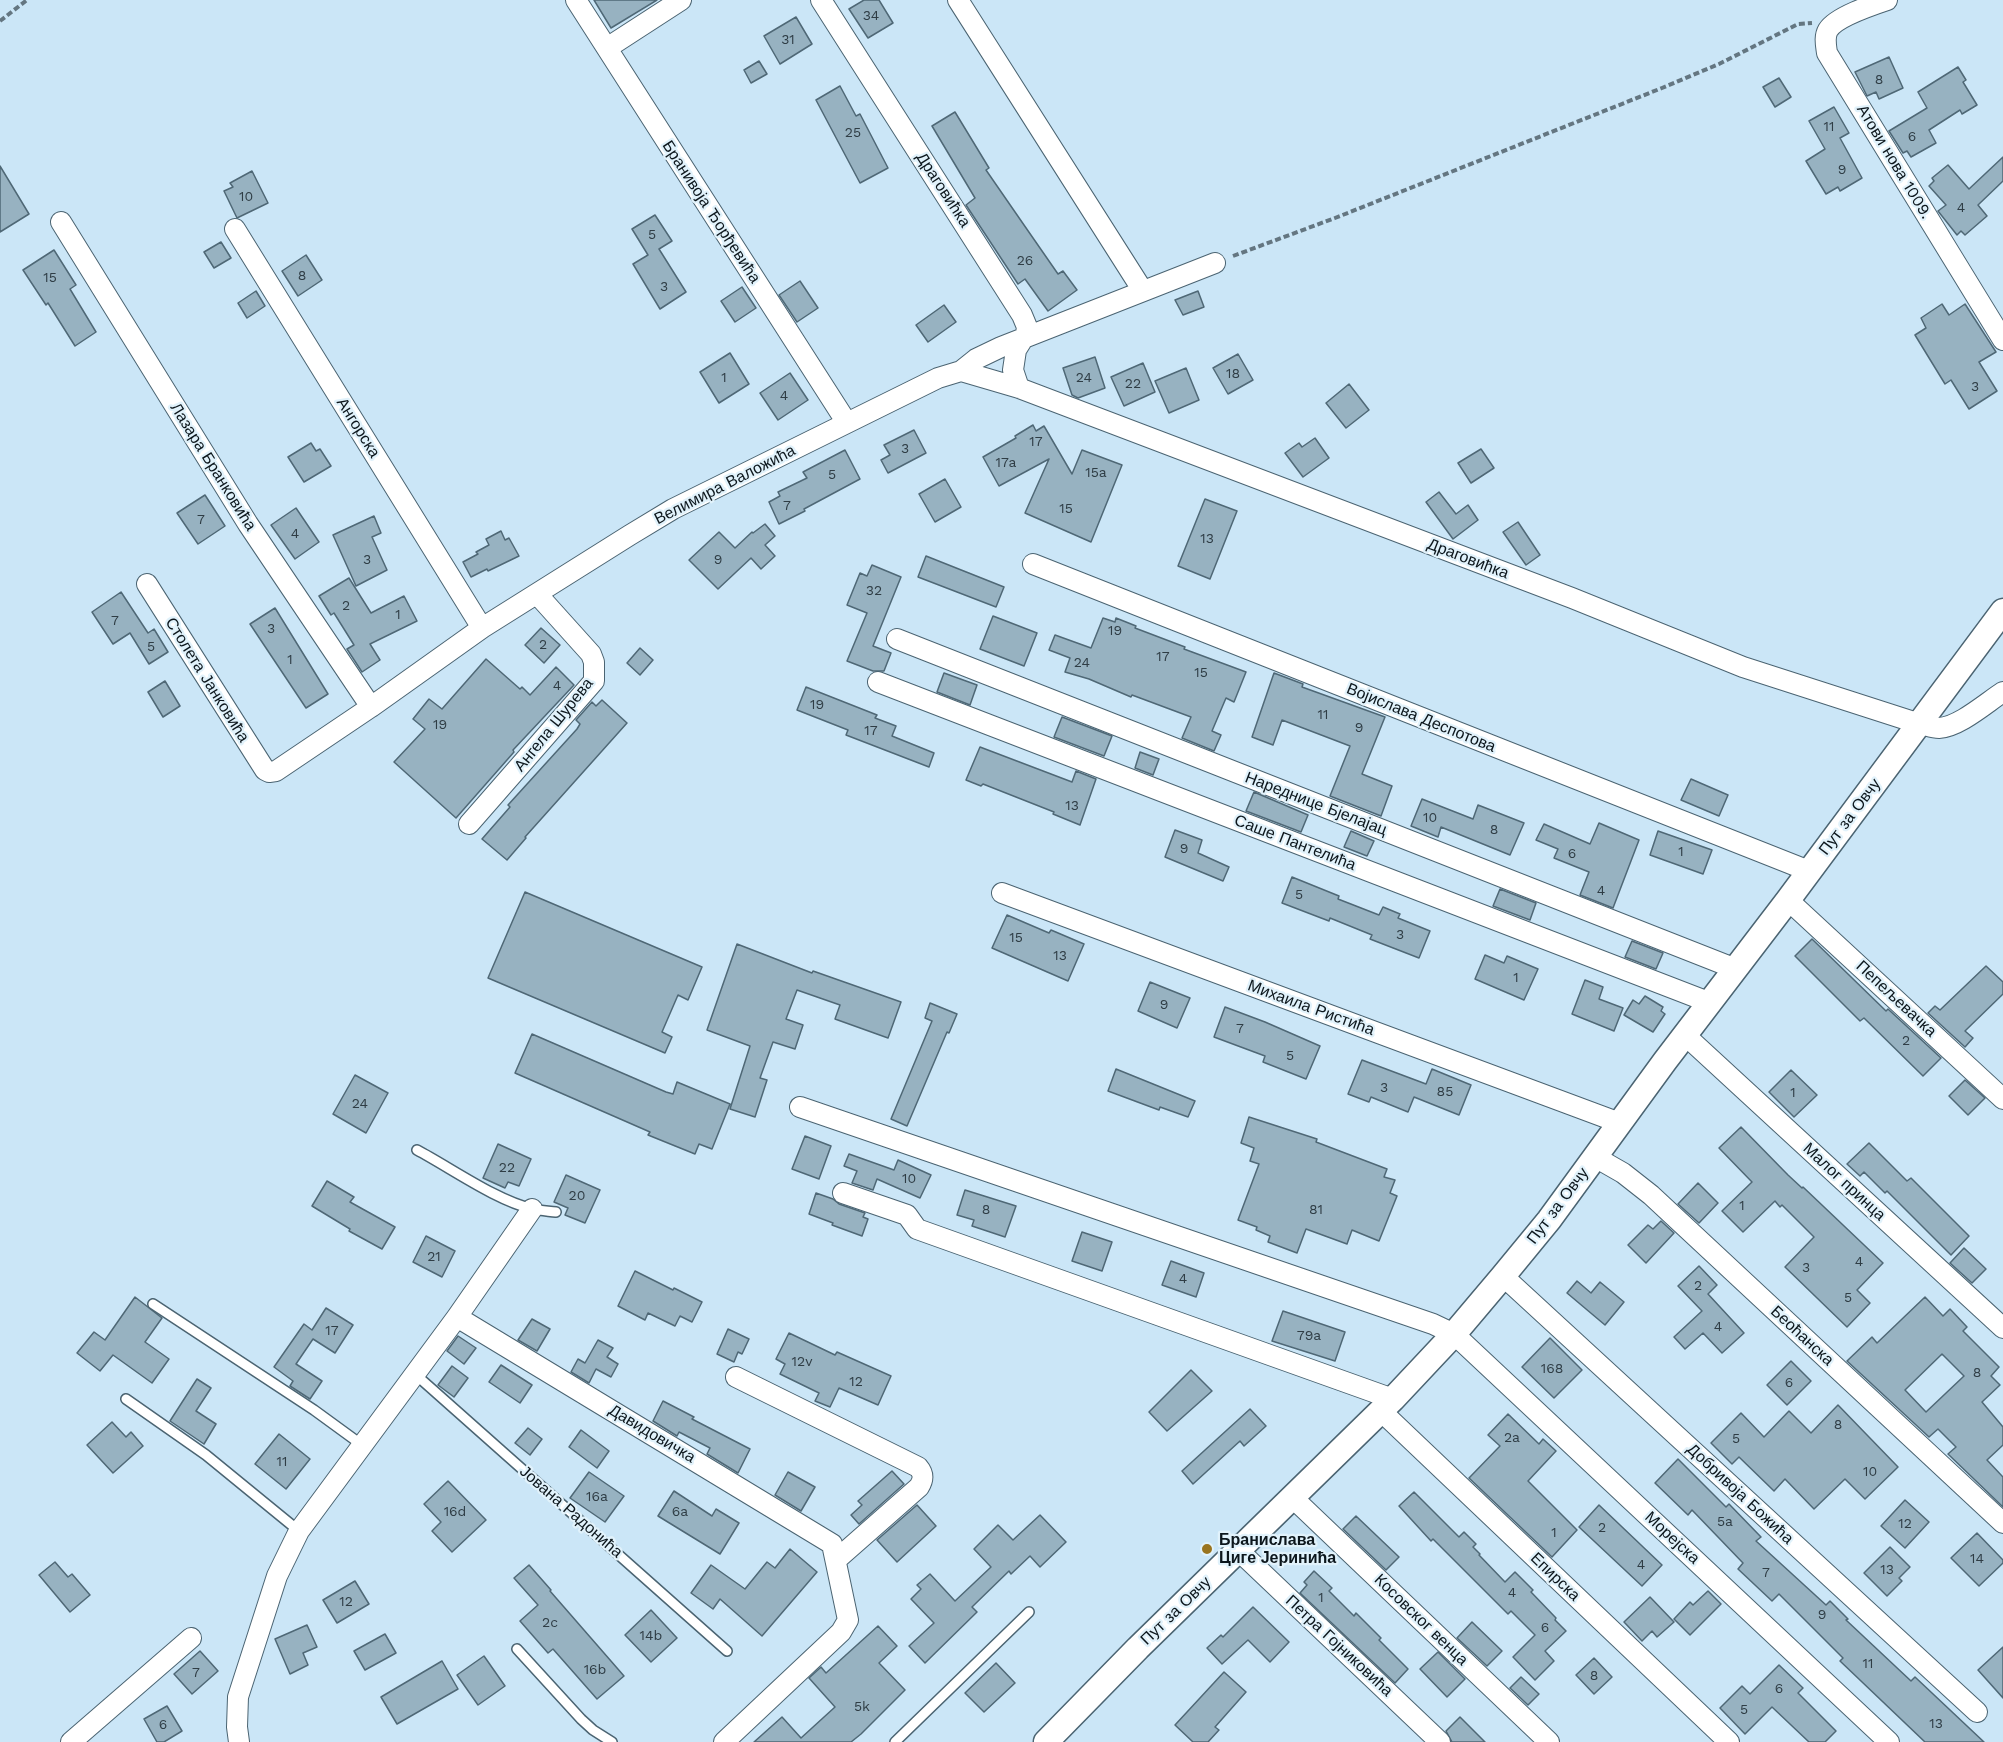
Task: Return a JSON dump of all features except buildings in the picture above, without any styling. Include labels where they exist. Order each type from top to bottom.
[{"type":"street","name":"Бранивоја Ђорђевића","points":[[576,0],[847,423]]},
{"type":"street","points":[[607,48],[681,0]]},
{"type":"street","name":"Драговићка","points":[[820,0],[1022,315],[1027,327],[1016,350],[1013,370],[1019,388]]},
{"type":"street","points":[[958,0],[1143,291]]},
{"type":"street","points":[[1841,20],[1875,2]]},
{"type":"street","name":"Атови нова 1009.","points":[[1841,20],[1829,28],[1825,36],[1827,53],[2003,340]]},
{"type":"street","name":"Лазара Бранковића","points":[[61,222],[248,524],[371,707]]},
{"type":"street","name":"Ангорска","points":[[235,229],[482,628]]},
{"type":"street","name":"Велимира Валожића","points":[[269,772],[276,771],[371,707],[482,628],[630,534],[674,509],[938,378],[961,371],[976,359],[1215,263]]},
{"type":"street","name":"Драговићка","points":[[961,371],[1019,388],[1572,598],[1743,666],[1936,728],[1947,727],[1959,721],[2003,692]]},
{"type":"street","name":"Војислава Деспотова","points":[[1032,564],[1809,871]]},
{"type":"street","name":"Столета Јанковића","points":[[147,584],[265,770],[269,772]]},
{"type":"street","name":"Ангела Шурева","points":[[469,824],[594,681],[594,662],[591,654],[537,594]]},
{"type":"street","name":"Пут за Овчу","points":[[1046,1742],[1138,1648],[1387,1405],[1454,1334],[1549,1220],[2003,611]]},
{"type":"street","name":"Нареднице Бјелајац","points":[[897,639],[1736,969]]},
{"type":"street","name":"Саше Пантелића","points":[[878,682],[1711,1003]]},
{"type":"street","name":"Михаила Ристића","points":[[1002,892],[1620,1123]]},
{"type":"street","name":"Пепељевачка","points":[[1788,900],[2003,1099]]},
{"type":"street","name":"Малог принца","points":[[1686,1036],[2003,1328]]},
{"type":"street","name":"Морејска","points":[[800,1107],[1433,1324],[1454,1334],[1889,1742]]},
{"type":"street","name":"Беоћанска","points":[[1595,1157],[1623,1173],[1651,1195],[2003,1523]]},
{"type":"street","points":[[843,1192],[907,1215],[917,1229],[1387,1405]]},
{"type":"street","points":[[239,1742],[238,1697],[277,1576],[299,1531],[457,1317],[532,1209]]},
{"type":"street","name":"Добривоја Божића","points":[[1503,1276],[1977,1712]]},
{"type":"street","name":"Давидовичка","points":[[457,1317],[828,1540],[834,1548],[848,1620],[842,1632],[724,1742]]},
{"type":"street","points":[[736,1377],[922,1471],[920,1487],[836,1560]]},
{"type":"street","name":"Епирска","points":[[1387,1405],[1729,1742]]},
{"type":"street","name":"Косовског венца","points":[[1293,1498],[1549,1742]]},
{"type":"street","name":"Петра Гојниковића","points":[[1238,1550],[1440,1742]]},
{"type":"street","points":[[71,1742],[191,1638]]},
{"type":"lane","points":[[417,1150],[491,1191],[532,1209],[556,1212]]},
{"type":"lane","points":[[153,1304],[314,1410],[362,1445]]},
{"type":"lane","name":"Јована Радонића","points":[[415,1374],[727,1651]]},
{"type":"lane","points":[[126,1399],[206,1455],[299,1531]]},
{"type":"lane","points":[[895,1742],[1029,1612]]},
{"type":"lane","points":[[517,1649],[581,1719],[612,1742]]},
{"type":"path","points":[[0,21],[27,0]]},
{"type":"path","points":[[1215,263],[1335,218],[1662,88],[1719,64],[1798,24],[1841,20]]},
{"type":"place","name":"Бранислава Циге Јеринића","points":[[1207,1549]]}]
